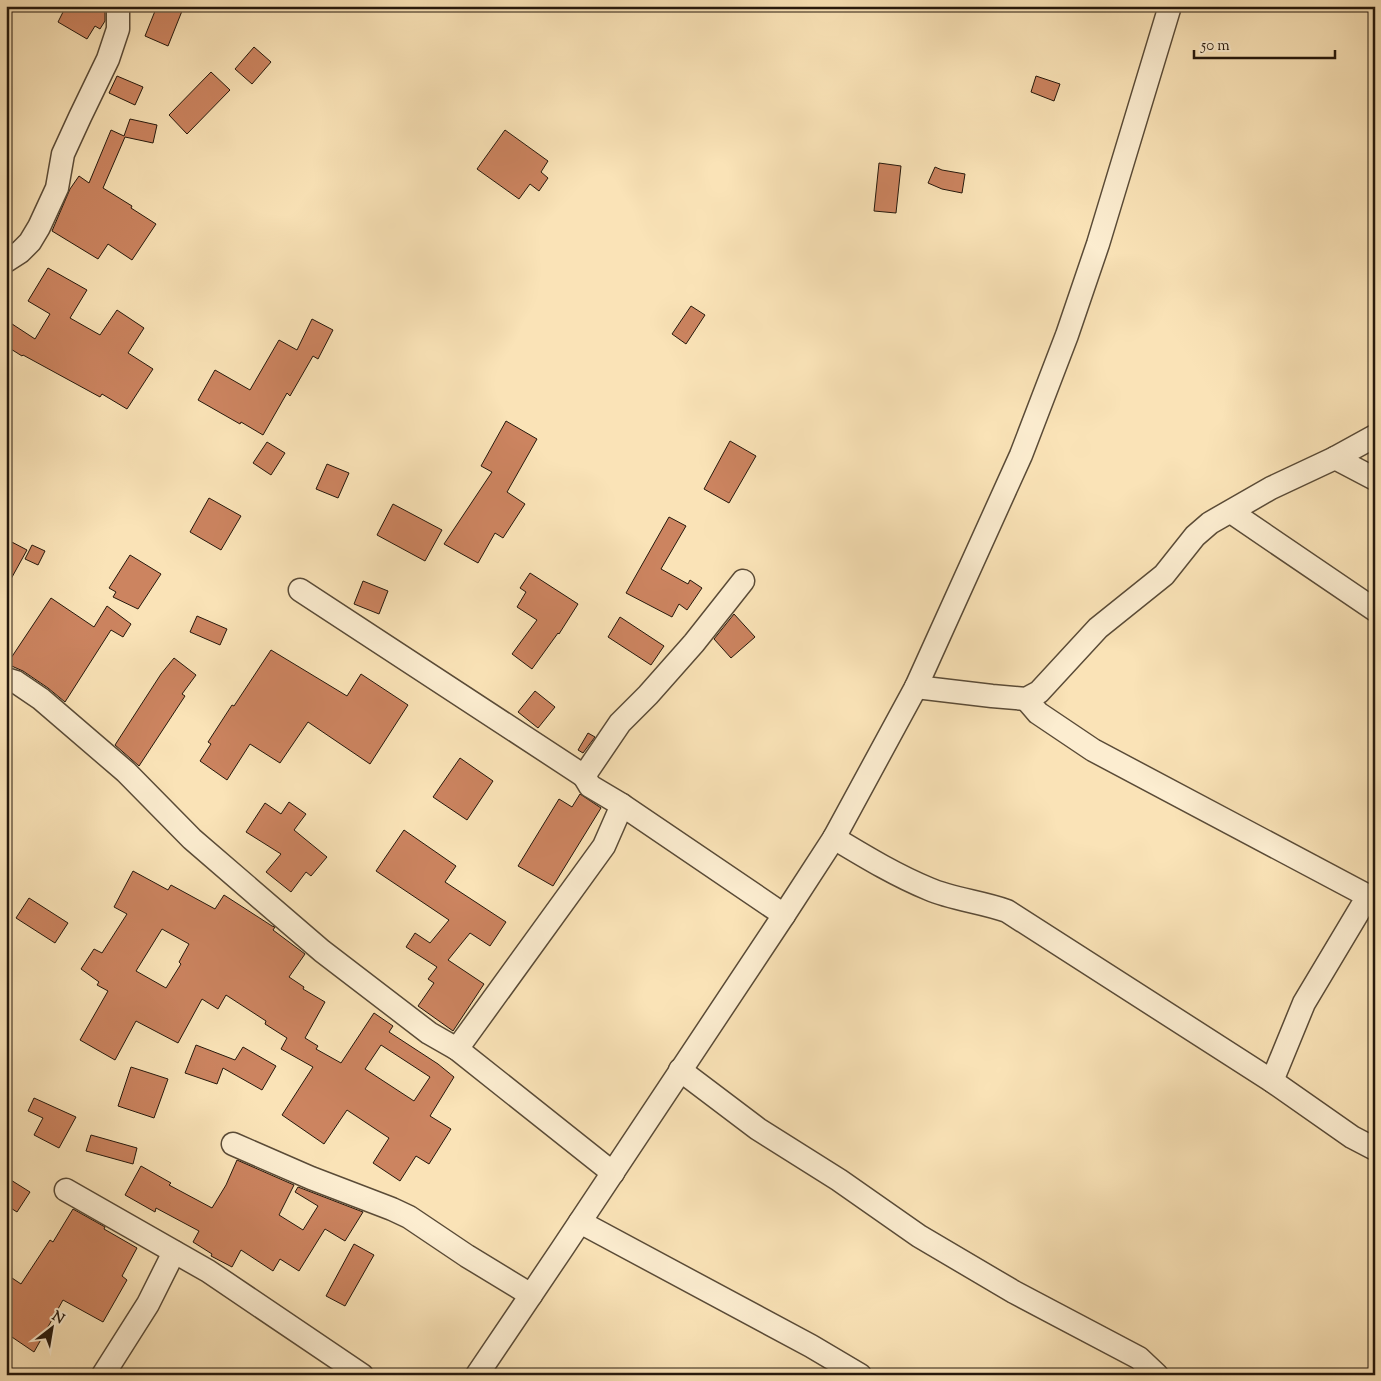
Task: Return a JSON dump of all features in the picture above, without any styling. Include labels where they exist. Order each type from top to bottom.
[{"type":"street","points":[[6,261],[20,252],[30,242],[40,226],[57,188],[64,154],[108,59],[118,29],[118,6]]},
{"type":"street","points":[[477,1375],[784,916],[834,838],[916,687],[1021,455],[1067,335],[1098,244],[1170,6]]},
{"type":"street","points":[[916,687],[1026,699],[1039,692],[1098,628],[1164,575],[1195,536],[1210,523],[1272,488],[1335,458],[1375,436]]},
{"type":"street","points":[[1335,458],[1375,478]]},
{"type":"street","points":[[1231,512],[1375,610]]},
{"type":"street","points":[[584,776],[620,722],[648,695],[694,643],[743,581]]},
{"type":"street","points":[[300,590],[584,776],[590,786],[622,805],[784,916]]},
{"type":"street","points":[[6,679],[16,682],[41,699],[126,772],[192,839],[322,950],[429,1033],[457,1049],[613,1173]]},
{"type":"street","points":[[1026,699],[1038,713],[1093,750],[1368,896],[1304,1002],[1272,1081]]},
{"type":"street","points":[[457,1049],[604,846],[622,805]]},
{"type":"street","points":[[834,838],[876,863],[930,890],[1007,911],[1272,1081],[1352,1137],[1375,1149]]},
{"type":"street","points":[[680,1070],[758,1129],[839,1180],[919,1236],[1014,1292],[1139,1358],[1158,1375]]},
{"type":"street","points":[[233,1144],[311,1178],[409,1217],[467,1256],[531,1295]]},
{"type":"street","points":[[66,1190],[208,1271],[362,1375]]},
{"type":"street","points":[[580,1222],[811,1346],[860,1375]]},
{"type":"street","points":[[103,1375],[148,1304],[174,1252]]},
{"type":"building","points":[[66,6],[105,6],[105,21],[100,29],[95,26],[87,39],[58,22]]},
{"type":"building","points":[[157,6],[184,6],[168,46],[145,36]]},
{"type":"building","points":[[254,47],[271,62],[252,84],[235,69]]},
{"type":"building","points":[[211,72],[230,90],[187,134],[169,115]]},
{"type":"building","points":[[117,76],[143,87],[135,105],[109,93]]},
{"type":"building","points":[[1036,76],[1060,84],[1054,101],[1031,92]]},
{"type":"building","points":[[130,119],[157,125],[153,143],[125,137],[103,188],[156,224],[132,260],[108,244],[98,259],[52,231],[70,189],[79,176],[89,183],[111,130],[124,136]]},
{"type":"building","points":[[505,130],[548,161],[541,172],[548,178],[539,191],[530,184],[519,199],[477,169]]},
{"type":"building","points":[[879,163],[901,166],[896,213],[874,211]]},
{"type":"building","points":[[935,167],[965,174],[962,193],[942,189],[928,183]]},
{"type":"building","points":[[48,268],[87,290],[70,318],[100,335],[117,310],[144,328],[128,353],[153,369],[127,409],[102,394],[100,397],[6,346],[6,320],[35,339],[50,314],[28,301]]},
{"type":"building","points":[[691,306],[705,315],[686,344],[672,334]]},
{"type":"building","points":[[312,319],[333,330],[318,359],[313,356],[290,396],[287,393],[263,435],[198,400],[215,370],[250,390],[279,340],[297,350]]},
{"type":"building","points":[[506,421],[537,439],[507,492],[525,504],[503,538],[495,533],[478,563],[444,544],[492,472],[481,466]]},
{"type":"building","points":[[730,441],[756,456],[729,503],[704,489]]},
{"type":"building","points":[[267,442],[285,453],[271,475],[253,463]]},
{"type":"building","points":[[327,464],[349,473],[338,498],[316,489]]},
{"type":"building","points":[[209,498],[241,516],[221,550],[190,532]]},
{"type":"building","points":[[393,504],[442,530],[425,561],[377,535]]},
{"type":"building","points":[[669,517],[686,526],[661,569],[688,584],[690,580],[702,588],[687,610],[679,604],[672,617],[626,593]]},
{"type":"building","points":[[6,539],[27,550],[6,588]]},
{"type":"building","points":[[32,545],[45,551],[38,565],[25,559]]},
{"type":"building","points":[[130,555],[161,574],[138,609],[113,597],[116,592],[109,588]]},
{"type":"building","points":[[530,573],[578,604],[559,634],[532,669],[512,654],[537,620],[517,607],[526,592],[520,588]]},
{"type":"building","points":[[363,581],[388,591],[379,614],[354,604]]},
{"type":"building","points":[[51,598],[94,627],[107,606],[131,624],[123,637],[111,630],[65,702],[23,671],[7,664]]},
{"type":"building","points":[[734,614],[755,637],[731,658],[714,639]]},
{"type":"building","points":[[197,616],[227,629],[220,645],[190,632]]},
{"type":"building","points":[[620,617],[664,646],[651,665],[608,637]]},
{"type":"building","points":[[271,650],[347,696],[361,674],[408,705],[370,764],[308,722],[280,763],[250,744],[227,780],[200,761],[211,744],[208,742]]},
{"type":"building","points":[[174,658],[196,675],[182,694],[185,696],[139,766],[115,745],[161,674]]},
{"type":"building","points":[[535,691],[555,707],[538,728],[518,712]]},
{"type":"building","points":[[588,733],[595,737],[583,753],[578,750]]},
{"type":"building","points":[[460,758],[493,781],[467,820],[433,797]]},
{"type":"building","points":[[580,794],[601,808],[553,886],[518,866],[559,799],[572,807]]},
{"type":"building","points":[[289,802],[306,814],[294,830],[327,857],[311,876],[306,872],[291,892],[266,872],[281,854],[246,832],[265,803],[281,814]]},
{"type":"building","points":[[404,830],[456,866],[445,882],[506,922],[490,946],[470,933],[448,960],[484,984],[453,1031],[418,1006],[434,983],[428,979],[437,967],[406,947],[415,933],[430,943],[449,920],[376,871]]},
{"type":"building","points":[[133,871],[168,890],[171,885],[215,909],[224,895],[275,927],[273,930],[305,954],[289,977],[304,987],[303,989],[325,1002],[305,1038],[318,1046],[316,1049],[341,1063],[374,1013],[393,1026],[389,1032],[438,1064],[454,1077],[430,1116],[451,1129],[429,1164],[416,1156],[400,1181],[373,1163],[389,1138],[347,1110],[324,1144],[282,1115],[313,1067],[281,1049],[287,1038],[265,1024],[266,1021],[226,995],[218,1009],[202,999],[178,1043],[136,1021],[115,1060],[80,1040],[108,991],[97,985],[99,982],[81,969],[94,949],[102,953],[127,914],[114,907]],"holes":[[[162,929],[189,944],[179,962],[181,964],[166,988],[136,971]],[[381,1045],[430,1077],[414,1101],[365,1069]]]},
{"type":"building","points":[[29,898],[68,923],[55,943],[16,918]]},
{"type":"building","points":[[196,1045],[235,1060],[243,1047],[276,1066],[262,1090],[223,1068],[217,1084],[185,1073]]},
{"type":"building","points":[[131,1067],[168,1079],[154,1118],[118,1106]]},
{"type":"building","points":[[34,1098],[76,1117],[59,1148],[34,1135],[43,1118],[28,1111]]},
{"type":"building","points":[[91,1135],[137,1148],[133,1164],[86,1151]]},
{"type":"building","points":[[237,1160],[294,1185],[279,1215],[303,1230],[318,1206],[295,1192],[298,1187],[363,1212],[345,1241],[325,1229],[299,1271],[280,1259],[273,1271],[241,1250],[232,1267],[211,1256],[212,1254],[193,1242],[199,1231],[156,1208],[155,1212],[125,1195],[141,1166],[171,1183],[169,1185],[212,1208],[226,1185]]},
{"type":"building","points":[[6,1177],[30,1192],[17,1212],[6,1205]]},
{"type":"building","points":[[73,1209],[137,1248],[122,1276],[127,1280],[103,1322],[63,1300],[34,1352],[6,1333],[6,1286],[12,1278],[21,1284],[50,1240],[53,1242]]},
{"type":"building","points":[[354,1244],[374,1255],[345,1306],[326,1296]]}]
